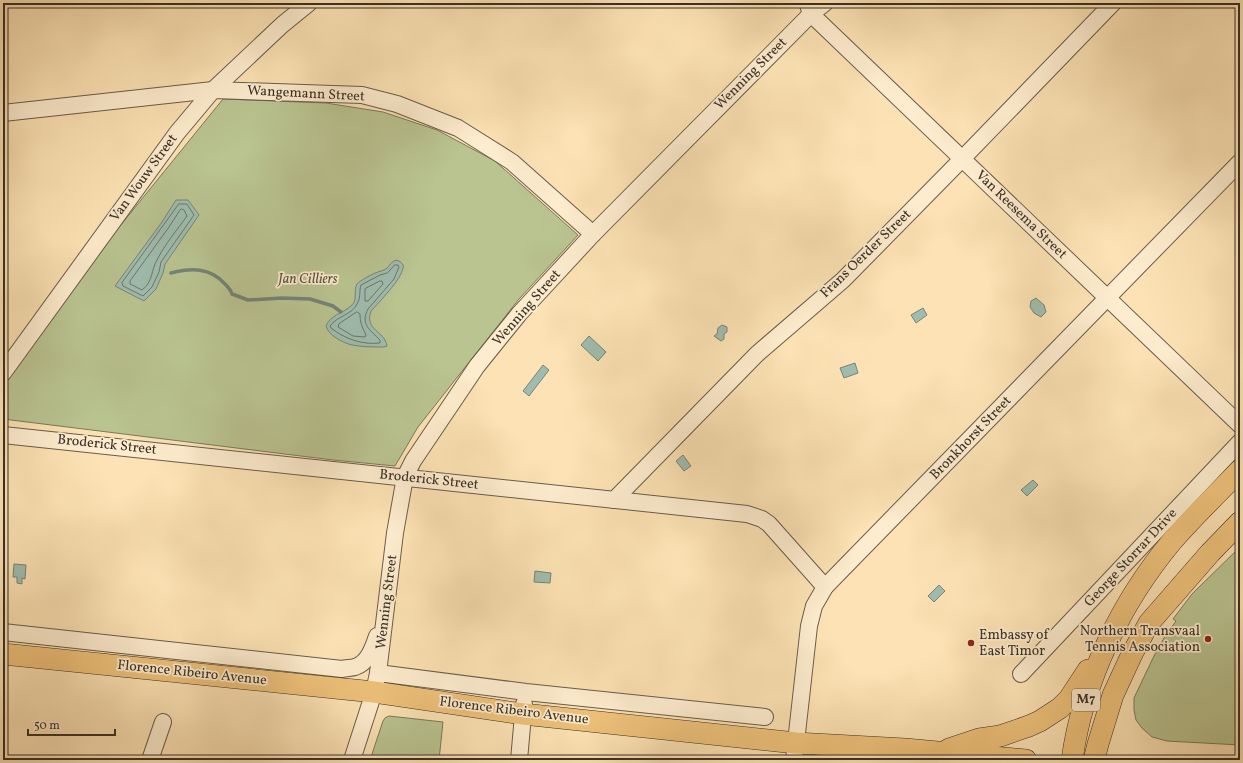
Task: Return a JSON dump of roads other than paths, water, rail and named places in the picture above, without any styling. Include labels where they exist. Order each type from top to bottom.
[{"type":"main road","name":"George Storrar Drive","points":[[1072,760],[1074,744],[1086,700],[1107,642],[1127,606],[1140,584],[1173,540],[1240,470]]},
{"type":"main road","name":"M7","points":[[1094,760],[1113,695],[1132,654],[1149,623],[1210,553],[1240,522]]},
{"type":"main road","points":[[940,751],[980,739],[1000,736],[1029,726],[1051,714],[1069,699],[1107,642]]},
{"type":"main road","name":"Florence Ribeiro Avenue","points":[[3,654],[376,682],[523,714],[795,752],[940,751],[1026,760]]},
{"type":"street","name":"Van Wouw Street","points":[[3,373],[177,133],[213,90],[282,25],[309,3]]},
{"type":"street","name":"Wenning Street","points":[[352,760],[376,682],[395,533],[405,477],[413,461],[477,366],[519,314],[593,234],[809,8],[825,3]]},
{"type":"street","name":"Frans Oerder Street","points":[[614,500],[756,354],[843,280],[1113,3]]},
{"type":"street","name":"Van Reesema Street","points":[[809,8],[962,159],[1240,425]]},
{"type":"street","name":"Wangemann Street","points":[[3,113],[213,90],[362,95],[397,104],[458,128],[512,162],[593,234]]},
{"type":"street","name":"Bronkhorst Street","points":[[795,752],[810,621],[814,606],[825,587],[1240,162]]},
{"type":"street","name":"Broderick Street","points":[[3,434],[747,514],[762,519],[774,530],[825,587]]},
{"type":"street","name":"George Storrar Drive","points":[[1022,674],[1240,442]]},
{"type":"street","points":[[3,632],[342,669],[356,667],[365,661],[369,656],[374,647],[385,613]]},
{"type":"street","points":[[376,682],[526,692],[765,717]]},
{"type":"street","points":[[518,760],[526,692]]},
{"type":"street","points":[[150,760],[163,722]]},
{"type":"water","points":[[176,200],[188,200],[199,215],[165,264],[156,289],[144,301],[115,286],[162,222]]},
{"type":"water","points":[[396,260],[403,265],[401,273],[389,291],[371,311],[370,317],[372,326],[383,337],[387,346],[372,347],[352,345],[333,335],[326,326],[331,319],[349,308],[354,303],[357,284],[370,275],[386,269]]},
{"type":"water","points":[[1036,298],[1044,305],[1046,312],[1041,317],[1034,313],[1030,307],[1031,301]]},
{"type":"water","points":[[923,308],[927,315],[916,323],[911,315]]},
{"type":"water","points":[[722,325],[727,327],[727,332],[724,334],[724,339],[721,341],[714,336],[717,334],[718,328]]},
{"type":"water","points":[[589,336],[606,352],[598,361],[581,345]]},
{"type":"water","points":[[855,363],[858,373],[844,378],[840,368]]},
{"type":"water","points":[[543,365],[549,370],[529,396],[523,391]]},
{"type":"water","points":[[683,455],[691,466],[684,471],[676,461]]},
{"type":"water","points":[[1033,480],[1038,485],[1027,496],[1021,490]]},
{"type":"water","points":[[14,564],[26,565],[25,579],[22,578],[22,584],[17,583],[17,577],[13,577]]},
{"type":"water","points":[[535,571],[551,573],[550,583],[534,582]]},
{"type":"water","points":[[939,585],[945,591],[934,602],[928,596]]},
{"type":"waterway","points":[[171,273],[186,270],[200,270],[213,274],[228,287],[232,294],[248,300],[282,298],[310,299],[333,306],[341,312]]},
{"type":"place","name":"Northern Transvaal Tennis Association","points":[[1208,639]]},
{"type":"place","name":"Embassy of East Timor","points":[[971,643]]},
{"type":"park label","name":"Jan Cilliers","points":[[308,279]]}]
